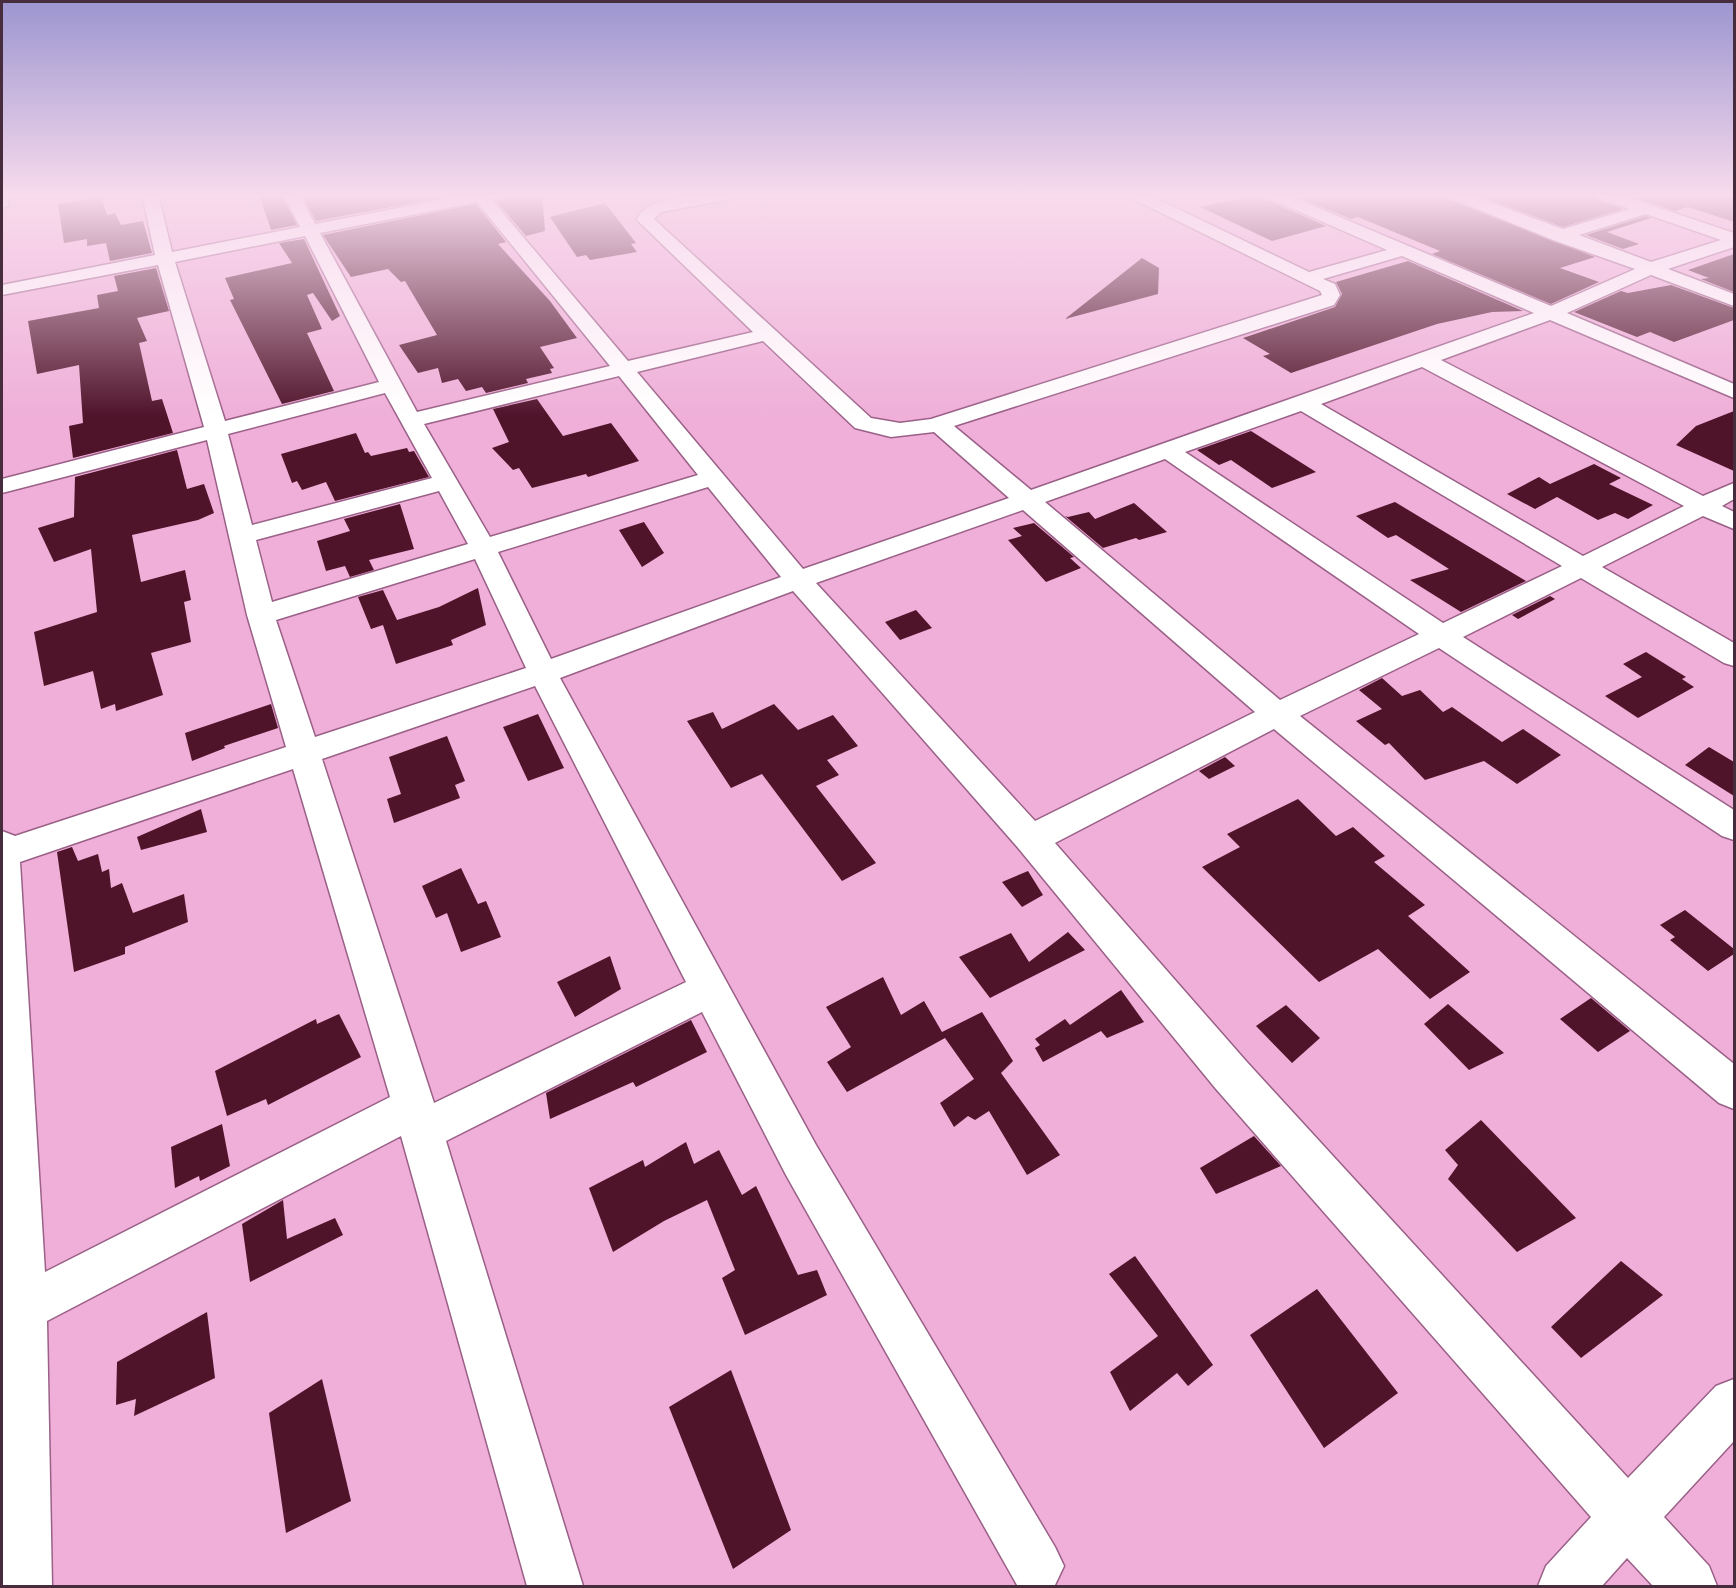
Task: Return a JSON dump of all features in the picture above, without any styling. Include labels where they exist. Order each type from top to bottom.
[{"type":"street","points":[[2,290],[117,268]]},
{"type":"street","points":[[168,268],[216,430],[261,615],[418,1119],[555,1587]]},
{"type":"street","points":[[330,268],[391,385],[482,546],[543,673],[801,1160],[1036,1566]]},
{"type":"street","points":[[543,268],[798,580],[1031,839],[1231,1075],[1628,1516],[1689,1587]]},
{"type":"street","points":[[697,268],[863,423],[880,430],[906,432],[938,424],[1327,301],[1332,295],[1328,288],[1286,268]]},
{"type":"street","points":[[1306,278],[1341,268]]},
{"type":"street","points":[[1447,268],[1734,392]]},
{"type":"street","points":[[1652,268],[1734,300]]},
{"type":"street","points":[[2,854],[543,673],[798,580],[1168,451],[1552,313],[1652,268]]},
{"type":"street","points":[[412,420],[768,334]]},
{"type":"street","points":[[1422,359],[1734,522]]},
{"type":"street","points":[[2,486],[391,385]]},
{"type":"street","points":[[1303,403],[1734,656]]},
{"type":"street","points":[[938,424],[1025,501],[1277,714],[1734,1089]]},
{"type":"street","points":[[1168,451],[1440,635],[1734,827]]},
{"type":"street","points":[[261,615],[482,546],[713,478]]},
{"type":"street","points":[[241,536],[446,482]]},
{"type":"street","points":[[1031,839],[1277,714],[1734,490]]},
{"type":"street","points":[[2,845],[12,1314],[24,1587]]},
{"type":"street","points":[[12,1314],[418,1119],[710,989]]},
{"type":"street","points":[[1566,1587],[1628,1516],[1734,1404]]},
{"type":"building","points":[[156,268],[169,311],[137,318],[147,341],[139,343],[152,401],[162,399],[173,433],[73,458],[69,426],[83,423],[79,365],[37,374],[28,321],[99,308],[97,295],[118,291],[114,276]]},
{"type":"building","points":[[269,268],[318,268],[340,316],[332,321],[313,293],[307,295],[322,329],[307,333],[334,391],[282,404],[230,300],[234,299],[225,278]]},
{"type":"building","points":[[345,268],[520,268],[550,301],[577,338],[540,347],[554,368],[550,369],[552,373],[526,379],[528,383],[486,393],[482,387],[466,391],[458,379],[442,383],[438,368],[418,373],[399,345],[437,335],[405,281],[401,282],[388,269],[351,277]]},
{"type":"building","points":[[1129,268],[1159,268],[1158,294],[1065,319]]},
{"type":"building","points":[[1384,268],[1424,268],[1523,311],[1492,312],[1437,324],[1291,373],[1263,356],[1270,354],[1243,338],[1335,307],[1342,294],[1336,282]]},
{"type":"building","points":[[1466,268],[1560,268],[1599,282],[1551,304]]},
{"type":"building","points":[[1734,268],[1734,292],[1701,279],[1709,278],[1688,270]]},
{"type":"building","points":[[1671,285],[1734,308],[1734,320],[1674,342],[1650,332],[1637,337],[1574,312],[1621,291],[1628,293]]},
{"type":"building","points":[[537,399],[563,436],[611,423],[639,461],[588,477],[586,474],[532,488],[519,468],[513,470],[492,448],[509,442],[493,409]]},
{"type":"building","points":[[1734,411],[1734,471],[1676,445],[1696,426]]},
{"type":"building","points":[[1251,431],[1316,472],[1272,488],[1231,460],[1219,465],[1197,450]]},
{"type":"building","points":[[356,433],[365,453],[368,452],[371,456],[407,448],[409,452],[414,451],[429,477],[335,501],[326,482],[302,490],[297,481],[292,483],[281,454]]},
{"type":"building","points":[[177,450],[187,489],[204,484],[214,513],[198,520],[132,535],[141,582],[185,570],[191,600],[184,602],[191,642],[151,653],[163,695],[116,711],[115,704],[101,709],[93,671],[44,686],[34,632],[97,612],[91,549],[54,562],[38,528],[74,517],[75,477]]},
{"type":"building","points":[[1594,464],[1621,478],[1609,484],[1653,505],[1628,519],[1615,513],[1598,520],[1557,497],[1535,509],[1507,494],[1539,477],[1550,484]]},
{"type":"building","points":[[1395,502],[1526,581],[1461,612],[1410,580],[1449,569],[1396,535],[1388,538],[1356,516]]},
{"type":"building","points":[[1134,503],[1167,532],[1103,548],[1065,516],[1089,512],[1095,519]]},
{"type":"building","points":[[400,504],[414,549],[369,560],[374,570],[350,577],[345,566],[326,571],[317,541],[350,531],[344,519]]},
{"type":"building","points":[[644,522],[664,553],[642,567],[619,530]]},
{"type":"building","points":[[1034,523],[1074,557],[1070,558],[1081,568],[1046,582],[1008,540],[1022,536],[1013,528]]},
{"type":"building","points":[[478,588],[486,625],[451,640],[453,645],[396,664],[383,625],[371,629],[358,597],[383,590],[397,620],[439,607]]},
{"type":"building","points":[[1550,596],[1555,599],[1518,619],[1512,615]]},
{"type":"building","points":[[916,610],[932,628],[900,640],[885,622]]},
{"type":"building","points":[[1646,652],[1686,677],[1682,679],[1694,687],[1638,718],[1605,696],[1642,677],[1623,664]]},
{"type":"building","points":[[1382,678],[1402,696],[1420,690],[1443,712],[1452,707],[1502,742],[1523,729],[1561,755],[1517,784],[1484,761],[1425,780],[1389,743],[1385,745],[1356,721],[1382,709],[1359,690]]},
{"type":"building","points":[[271,704],[278,728],[224,746],[225,748],[192,761],[185,733]]},
{"type":"building","points":[[774,704],[798,730],[833,715],[858,746],[827,760],[839,775],[816,786],[876,863],[842,881],[762,774],[731,788],[687,721],[713,712],[722,729]]},
{"type":"building","points":[[538,714],[564,768],[528,781],[503,727]]},
{"type":"building","points":[[447,736],[465,781],[455,785],[460,798],[394,823],[387,799],[401,794],[389,757]]},
{"type":"building","points":[[1709,747],[1734,762],[1734,796],[1685,765]]},
{"type":"building","points":[[1225,757],[1235,766],[1209,779],[1199,771]]},
{"type":"building","points":[[1298,799],[1336,836],[1353,827],[1385,856],[1374,862],[1425,905],[1408,916],[1470,972],[1430,999],[1378,949],[1319,982],[1202,867],[1240,847],[1227,834]]},
{"type":"building","points":[[201,809],[207,832],[141,850],[137,837]]},
{"type":"building","points":[[72,847],[78,861],[98,854],[102,872],[109,869],[111,888],[122,883],[133,913],[184,894],[188,922],[125,947],[125,954],[74,972],[57,852]]},
{"type":"building","points":[[461,868],[478,904],[486,901],[501,937],[461,952],[447,913],[436,918],[422,886]]},
{"type":"building","points":[[1028,871],[1043,895],[1022,907],[1002,882]]},
{"type":"building","points":[[1685,910],[1734,949],[1734,954],[1708,971],[1670,940],[1675,937],[1660,925]]},
{"type":"building","points":[[1068,932],[1085,950],[990,998],[959,957],[1011,933],[1029,962]]},
{"type":"building","points":[[610,956],[621,989],[575,1017],[557,982]]},
{"type":"building","points":[[883,977],[901,1015],[924,1001],[942,1032],[982,1012],[1013,1061],[1001,1073],[1060,1155],[1027,1175],[989,1111],[975,1120],[968,1116],[954,1127],[940,1103],[974,1079],[945,1038],[847,1092],[827,1062],[851,1047],[826,1007]]},
{"type":"building","points":[[1121,990],[1144,1022],[1107,1038],[1101,1031],[1043,1062],[1035,1048],[1040,1045],[1035,1039],[1065,1019],[1070,1025]]},
{"type":"building","points":[[1591,998],[1630,1031],[1598,1052],[1560,1019]]},
{"type":"building","points":[[1448,1004],[1504,1053],[1469,1070],[1424,1024]]},
{"type":"building","points":[[1286,1005],[1320,1038],[1292,1063],[1256,1026]]},
{"type":"building","points":[[339,1014],[361,1057],[268,1105],[266,1099],[227,1116],[215,1071],[316,1019],[317,1024]]},
{"type":"building","points":[[691,1020],[707,1052],[636,1087],[633,1082],[550,1119],[546,1093]]},
{"type":"building","points":[[1481,1120],[1576,1218],[1517,1252],[1448,1179],[1458,1165],[1445,1150]]},
{"type":"building","points":[[222,1124],[230,1166],[200,1181],[199,1176],[175,1188],[171,1147]]},
{"type":"building","points":[[1254,1136],[1281,1166],[1216,1194],[1200,1168]]},
{"type":"building","points":[[686,1142],[694,1164],[719,1150],[742,1195],[756,1186],[798,1275],[817,1270],[827,1295],[745,1335],[722,1278],[735,1270],[707,1200],[664,1221],[613,1252],[589,1188],[643,1160],[645,1167]]},
{"type":"building","points":[[283,1200],[287,1239],[335,1218],[343,1235],[250,1282],[242,1224]]},
{"type":"building","points":[[1135,1256],[1213,1365],[1188,1386],[1177,1373],[1130,1411],[1110,1372],[1158,1336],[1109,1274]]},
{"type":"building","points":[[1621,1261],[1663,1295],[1581,1358],[1551,1327]]},
{"type":"building","points":[[1317,1289],[1398,1393],[1324,1448],[1250,1335]]},
{"type":"building","points":[[207,1312],[215,1378],[134,1416],[136,1399],[116,1405],[117,1362]]},
{"type":"building","points":[[731,1370],[791,1530],[733,1569],[669,1407]]},
{"type":"building","points":[[322,1379],[351,1501],[286,1533],[269,1413]]}]
